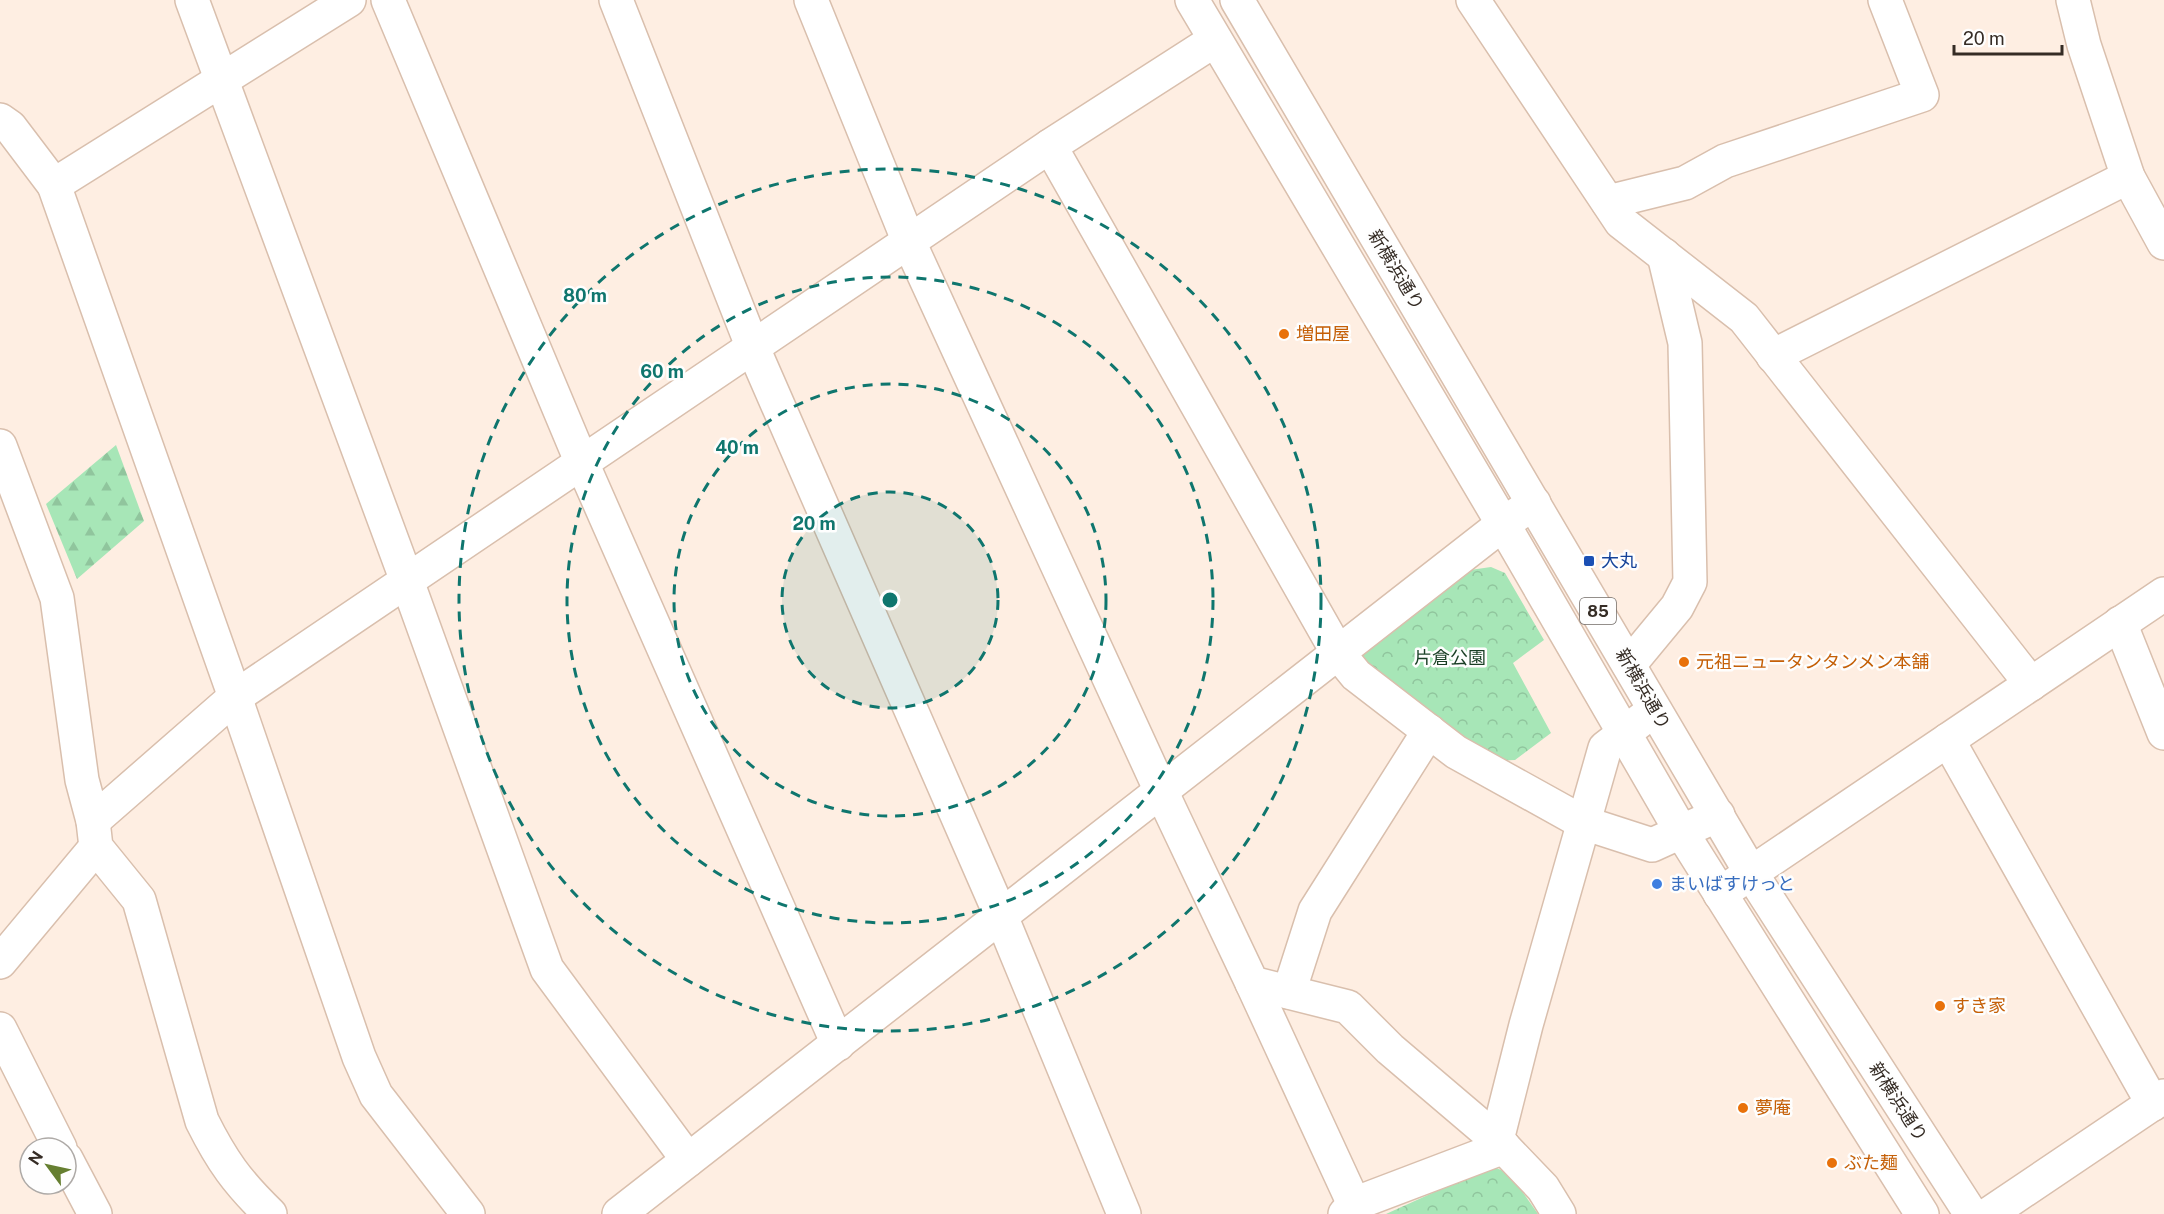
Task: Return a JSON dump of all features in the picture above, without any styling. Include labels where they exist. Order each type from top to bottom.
[{"type":"street","points":[[192,0],[407,581],[547,969],[688,1160]]},
{"type":"street","points":[[54,185],[349,0]]},
{"type":"street","points":[[388,0],[582,463],[837,1044]]},
{"type":"street","points":[[616,0],[753,348],[1001,916],[1124,1214]]},
{"type":"street","points":[[811,0],[909,242],[1161,791],[1252,983],[1350,1209],[1501,1143]]},
{"type":"street","name":"新横浜通り","points":[[1192,0],[1503,524],[1682,833],[1922,1214]]},
{"type":"street","name":"新横浜通り","points":[[1237,0],[1751,873],[1971,1214]]},
{"type":"street","points":[[1473,0],[1621,222],[1744,318],[2031,684]]},
{"type":"street","points":[[1608,202],[1685,183],[1725,161],[1922,96],[1885,0]]},
{"type":"street","points":[[2073,0],[2084,45],[2128,177],[2164,243]]},
{"type":"street","points":[[0,963],[95,834],[235,697],[1050,146],[1215,40]]},
{"type":"street","points":[[0,120],[10,127],[54,185],[235,697],[359,1057],[376,1095],[468,1214]]},
{"type":"street","points":[[1050,146],[1338,653],[1356,675],[1456,752],[1584,823],[1652,845],[1718,815]]},
{"type":"street","points":[[1773,356],[2128,177]]},
{"type":"street","points":[[1629,665],[1677,607],[1690,582],[1685,342],[1664,255]]},
{"type":"street","points":[[0,446],[57,598],[82,780],[95,834],[140,900],[202,1121],[218,1154],[235,1178],[270,1214]]},
{"type":"street","points":[[619,1214],[1503,524],[1534,503]]},
{"type":"street","points":[[1720,894],[2164,594]]},
{"type":"street","points":[[2120,622],[2164,733]]},
{"type":"street","points":[[1501,1143],[1526,1025],[1605,748],[1654,710]]},
{"type":"street","points":[[1288,992],[1315,911],[1429,731]]},
{"type":"street","points":[[1948,740],[2159,1100],[1989,1214]]},
{"type":"street","points":[[1252,983],[1348,1007],[1390,1049],[1501,1143],[1543,1188],[1559,1214]]},
{"type":"street","points":[[0,1029],[54,1136]]},
{"type":"street","points":[[78,1182],[95,1214]]},
{"type":"green space","points":[[116,445],[144,521],[77,579],[46,504]]},
{"type":"green space","name":"片倉公園","points":[[1491,567],[1505,573],[1544,640],[1513,663],[1551,733],[1515,760],[1491,761],[1365,669],[1362,652],[1463,571]]},
{"type":"green space","points":[[1492,1166],[1510,1174],[1538,1214],[1386,1214]]},
{"type":"place","name":"増田屋","points":[[1284,334]]},
{"type":"place","name":"大丸","points":[[1589,561]]},
{"type":"place","name":"元祖ニュータンタンメン本舗","points":[[1684,662]]},
{"type":"place","name":"まいばすけっと","points":[[1657,884]]},
{"type":"place","name":"すき家","points":[[1940,1006]]},
{"type":"place","name":"夢庵","points":[[1743,1108]]},
{"type":"place","name":"ぶた麺","points":[[1832,1163]]}]
